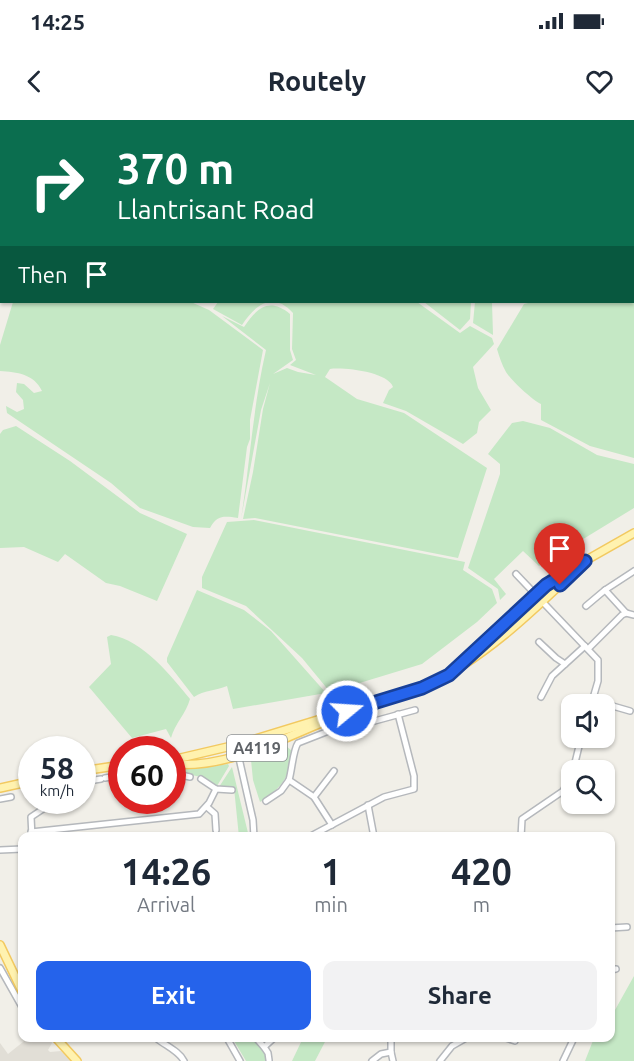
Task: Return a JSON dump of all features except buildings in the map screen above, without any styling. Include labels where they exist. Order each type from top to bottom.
[{"type":"main road","name":"A4119","points":[[454,672],[536,594],[585,561],[634,533]]},
{"type":"main road","name":"A4119","points":[[186,758],[422,688],[454,672],[490,647],[585,561]]},
{"type":"main road","name":"A4119","points":[[186,763],[198,763],[239,755],[281,740],[336,715]]},
{"type":"main road","points":[[96,769],[108,767]]},
{"type":"main road","points":[[0,788],[18,784]]},
{"type":"main road","points":[[0,945],[3,958],[18,983]]},
{"type":"main road","points":[[60,1042],[77,1061]]},
{"type":"street","points":[[586,606],[605,590],[634,572]]},
{"type":"street","points":[[516,574],[586,647],[600,666],[594,694]]},
{"type":"street","points":[[605,590],[626,613],[634,615]]},
{"type":"street","points":[[541,697],[552,676],[626,613]]},
{"type":"street","points":[[539,642],[565,664]]},
{"type":"street","points":[[615,708],[630,711]]},
{"type":"street","points":[[371,722],[415,710]]},
{"type":"street","points":[[319,832],[389,795],[414,789],[414,776],[398,714]]},
{"type":"street","points":[[266,801],[281,791],[288,780],[293,764],[294,747],[298,743],[339,727]]},
{"type":"street","points":[[237,745],[254,832]]},
{"type":"street","points":[[105,778],[108,767]]},
{"type":"street","points":[[314,797],[334,771]]},
{"type":"street","points":[[186,776],[190,777]]},
{"type":"street","points":[[96,780],[108,778]]},
{"type":"street","points":[[201,779],[216,789],[232,790]]},
{"type":"street","points":[[288,780],[314,797],[332,825]]},
{"type":"street","points":[[46,832],[140,819],[199,814],[207,807],[216,789]]},
{"type":"street","points":[[521,832],[521,823],[525,815],[561,791]]},
{"type":"street","points":[[0,799],[11,797]]},
{"type":"street","points":[[368,806],[373,832]]},
{"type":"street","points":[[207,807],[215,814],[216,831]]},
{"type":"street","points":[[32,832],[31,817],[36,814]]},
{"type":"street","points":[[0,850],[18,849]]},
{"type":"street","points":[[615,928],[627,927]]},
{"type":"street","points":[[0,968],[18,1000]]},
{"type":"street","points":[[161,1042],[179,1053],[184,1061]]},
{"type":"street","points":[[229,1042],[240,1061]]},
{"type":"street","points":[[260,1042],[268,1053],[269,1060]]},
{"type":"street","points":[[264,1047],[270,1042]]},
{"type":"street","points":[[391,1042],[393,1061]]},
{"type":"street","points":[[440,1061],[452,1046],[459,1042]]},
{"type":"street","points":[[563,1061],[572,1042]]},
{"type":"street","points":[[372,1061],[381,1054],[391,1052]]},
{"type":"shaded area","points":[[23,1042],[52,1042],[48,1050],[50,1052],[61,1051],[71,1061],[0,1061],[0,1043],[8,1054]]},
{"type":"green space","points":[[13,303],[193,303],[209,310],[263,350],[250,420],[250,439],[238,518],[221,517],[210,528],[193,527],[140,508],[111,483],[7,413],[6,406],[17,412],[24,409],[23,400],[16,392],[17,383],[24,384],[34,393],[42,391],[30,377],[0,371],[0,345]]},
{"type":"green space","points":[[217,303],[265,303],[242,325],[213,309]]},
{"type":"green space","points":[[278,303],[418,303],[460,333],[470,326],[492,338],[494,344],[473,367],[478,388],[491,410],[479,422],[477,433],[463,444],[406,411],[383,403],[389,390],[393,387],[375,374],[330,369],[325,377],[357,399],[404,413],[487,468],[458,558],[255,518],[243,519],[263,409],[270,383],[261,410],[241,519],[266,350],[222,316],[244,327],[264,307],[276,306],[283,309],[290,314],[290,350],[293,360],[273,374],[287,368],[316,375],[290,365],[296,360],[292,349],[293,313],[286,306]]},
{"type":"green space","points":[[425,303],[471,303],[470,319],[460,330]]},
{"type":"green space","points":[[475,303],[492,303],[493,335],[473,323]]},
{"type":"green space","points":[[634,303],[634,458],[590,446],[541,420],[541,404],[522,390],[506,372],[497,349],[524,304]]},
{"type":"green space","points":[[523,421],[550,428],[597,455],[634,464],[634,508],[539,566],[523,551],[494,579],[506,594],[500,600],[498,589],[468,568],[500,474],[500,464],[488,454],[512,423]]},
{"type":"green space","points":[[16,426],[70,461],[140,513],[187,534],[157,601],[120,586],[106,583],[65,554],[58,562],[24,547],[0,548],[0,434],[3,430]]},
{"type":"green space","points":[[254,520],[465,562],[463,570],[492,589],[497,603],[477,622],[422,664],[330,692],[302,658],[246,606],[202,588],[202,577],[227,522]]},
{"type":"green space","points":[[197,590],[244,610],[271,631],[326,693],[233,709],[227,686],[194,697],[167,662],[167,658]]},
{"type":"green space","points":[[111,635],[123,638],[145,651],[190,699],[172,736],[166,729],[130,736],[89,687],[111,664],[107,637]]},
{"type":"green space","points":[[285,745],[292,751],[287,775],[274,792],[260,802],[253,780],[251,760]]},
{"type":"green space","points":[[228,764],[229,766],[217,786],[201,777],[186,774],[186,768]]},
{"type":"green space","points":[[232,767],[248,832],[238,832],[234,788],[219,787]]},
{"type":"green space","points":[[634,976],[634,1061],[585,1061],[592,1042],[615,1042],[615,1010]]},
{"type":"green space","points":[[235,1042],[257,1042],[268,1054],[269,1061],[246,1061]]},
{"type":"green space","points":[[301,1042],[325,1042],[315,1061],[292,1061]]},
{"type":"route","points":[[347,711],[422,688],[454,672],[546,585],[585,561],[560,585]]}]
